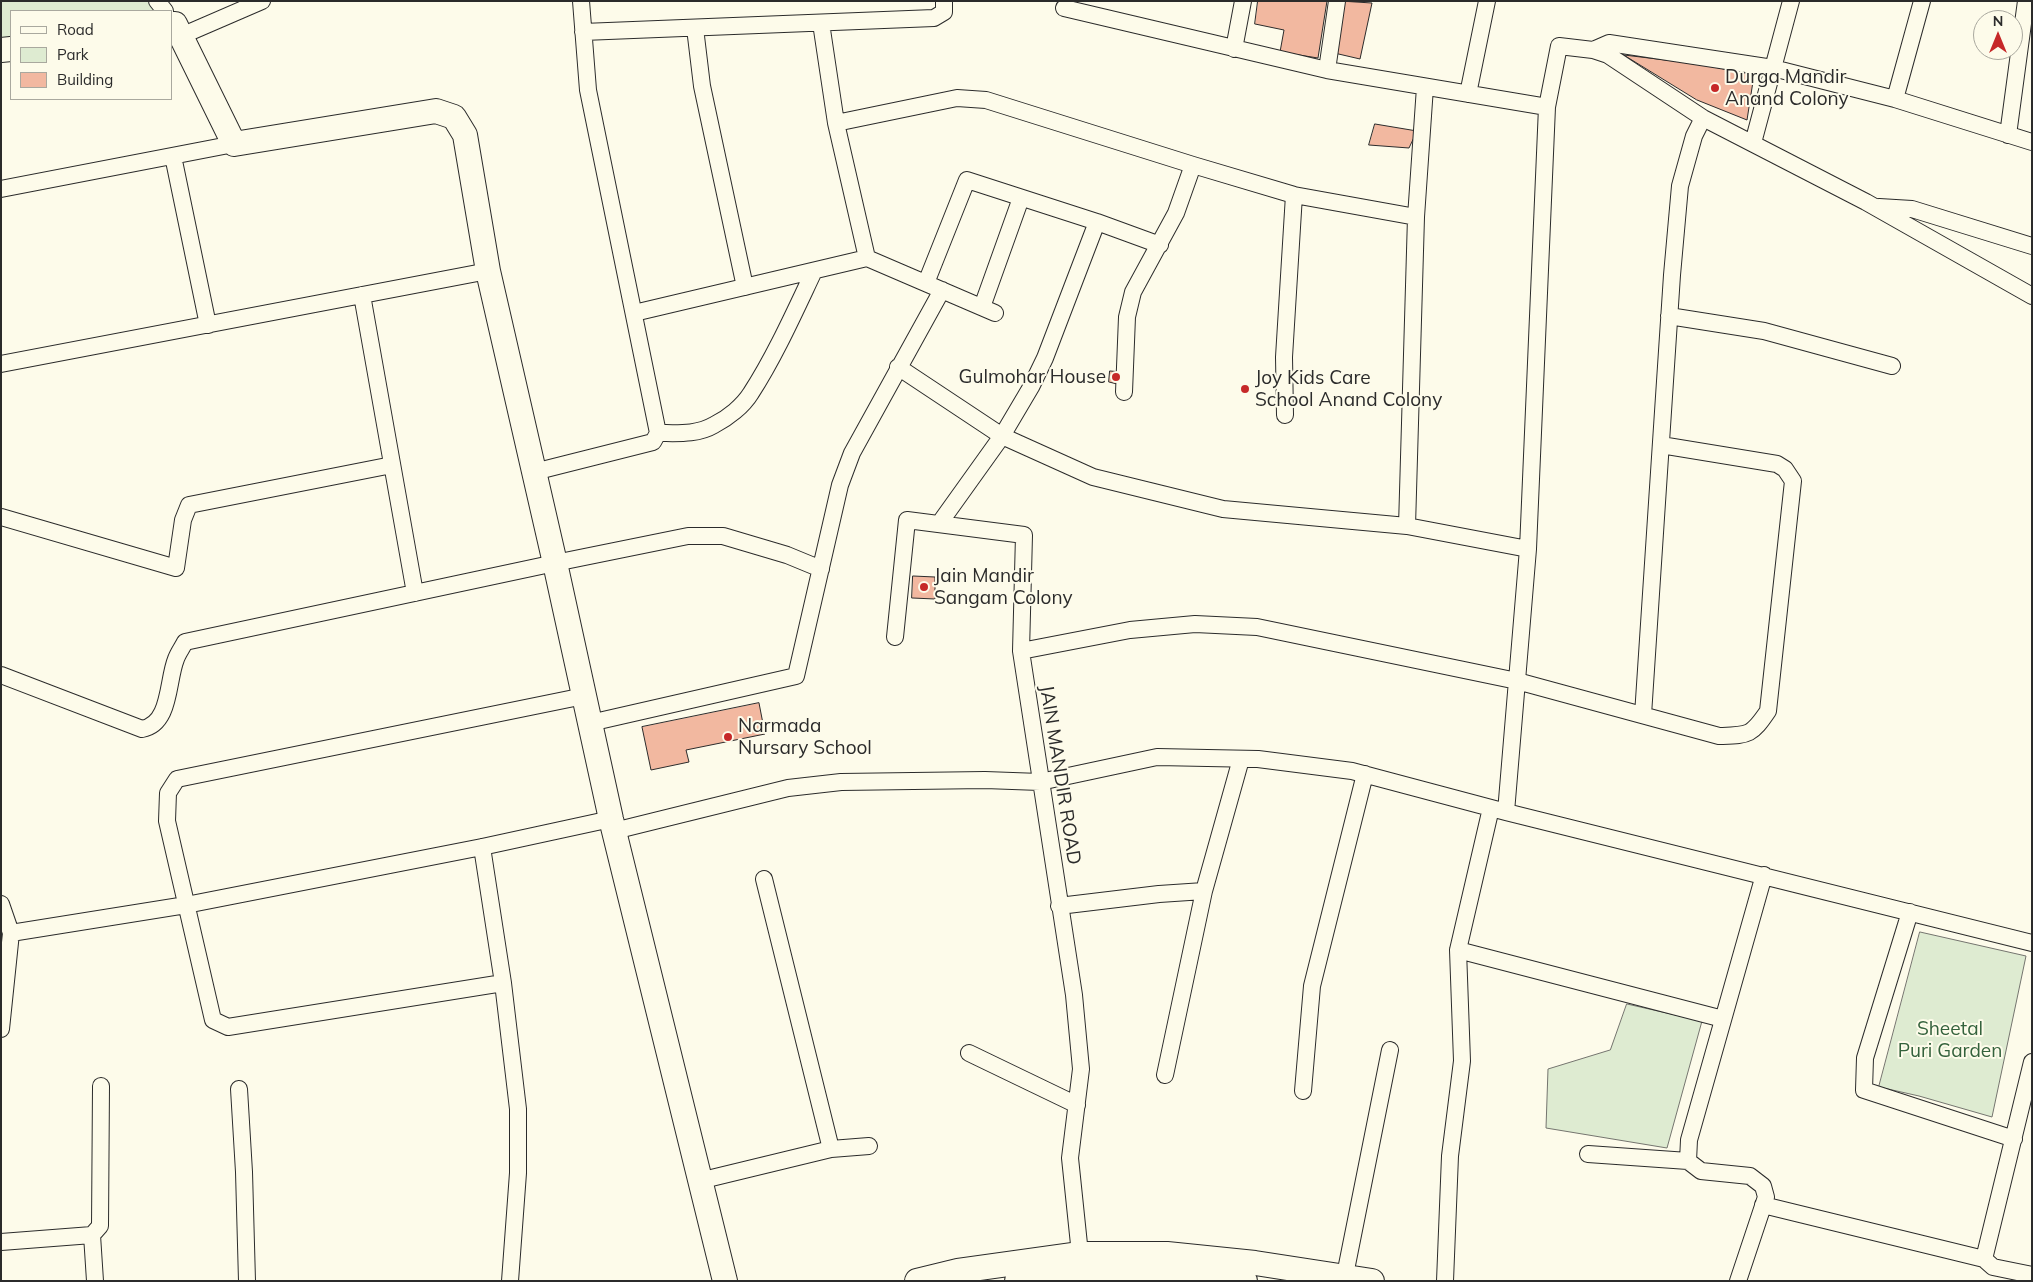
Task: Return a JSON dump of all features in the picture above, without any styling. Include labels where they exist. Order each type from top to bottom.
[{"type":"street","points":[[234,144],[173,23],[262,1]]},
{"type":"street","points":[[534,472],[653,442],[658,433],[588,90],[581,1]]},
{"type":"street","points":[[583,32],[934,18],[944,12],[944,1]]},
{"type":"street","points":[[1234,49],[1243,1]]},
{"type":"street","points":[[1327,70],[1337,1]]},
{"type":"street","points":[[1468,94],[1487,1]]},
{"type":"street","points":[[1753,143],[1791,1]]},
{"type":"street","points":[[1895,99],[1922,1]]},
{"type":"street","points":[[2008,135],[2026,1]]},
{"type":"street","points":[[1064,8],[1327,70],[1546,107]]},
{"type":"street","points":[[821,23],[836,124],[867,258]]},
{"type":"street","points":[[695,28],[702,86],[745,287]]},
{"type":"street","points":[[1593,50],[1609,43],[1773,68],[1895,99],[2032,142]]},
{"type":"street","points":[[1445,1281],[1450,1156],[1462,1061],[1458,950],[1498,810],[1517,681],[1528,549],[1546,107],[1558,46],[1593,50],[1608,56],[1703,118],[1875,207],[2032,296]]},
{"type":"street","points":[[1407,526],[1416,217],[1425,87]]},
{"type":"street","points":[[836,124],[957,98],[986,100],[1193,166],[1294,195],[1416,217]]},
{"type":"street","points":[[1,189],[234,144],[436,111],[454,117],[465,135],[488,272],[613,825],[725,1281]]},
{"type":"street","points":[[1643,715],[1669,316],[1680,186],[1694,136],[1703,118]]},
{"type":"street","points":[[173,156],[208,325]]},
{"type":"street","points":[[1124,392],[1127,317],[1133,292],[1176,213],[1193,166]]},
{"type":"street","points":[[926,283],[967,180],[1097,222],[1160,245]]},
{"type":"street","points":[[1285,415],[1284,357],[1294,195]]},
{"type":"street","points":[[634,314],[867,258],[988,310],[1022,198]]},
{"type":"street","points":[[1875,207],[1912,209],[2032,246]]},
{"type":"street","points":[[940,524],[1002,436],[1045,358],[1097,222]]},
{"type":"street","points":[[658,433],[690,433],[714,426],[735,411],[751,394],[792,318],[814,270]]},
{"type":"street","points":[[1,364],[488,272]]},
{"type":"street","points":[[590,723],[796,676],[840,485],[852,453],[942,290]]},
{"type":"street","points":[[362,295],[415,592]]},
{"type":"street","points":[[1669,316],[1764,331],[1892,366]]},
{"type":"street","points":[[898,367],[1002,436],[1093,477],[1223,509],[1407,526],[1528,549]]},
{"type":"street","points":[[1021,651],[1130,630],[1185,625],[1257,627],[1517,681],[1719,736],[1741,736],[1755,730],[1768,711],[1793,481],[1785,469],[1777,464],[1661,444]]},
{"type":"street","points":[[1,517],[176,568],[183,520],[189,505],[392,465]]},
{"type":"street","name":"JAIN MANDIR ROAD","points":[[895,637],[907,520],[1024,535],[1021,651],[1074,995],[1082,1069],[1070,1158],[1080,1254]]},
{"type":"street","points":[[1,674],[137,729],[147,728],[156,722],[162,714],[176,660],[185,642],[555,562],[688,536],[723,536],[821,569]]},
{"type":"street","points":[[503,983],[228,1027],[213,1020],[167,821],[168,793],[177,779],[584,696]]},
{"type":"street","points":[[11,933],[186,905],[482,848],[613,825],[788,788],[850,782],[985,780],[1040,782],[1158,757],[1258,759],[1352,771],[1498,810],[2032,943]]},
{"type":"street","points":[[1166,1075],[1204,891],[1241,759]]},
{"type":"street","points":[[1303,1091],[1312,986],[1365,774]]},
{"type":"street","points":[[482,848],[503,983],[518,1109],[518,1172],[510,1281]]},
{"type":"street","points":[[1688,1161],[1688,1140],[1764,875]]},
{"type":"street","points":[[764,879],[831,1149]]},
{"type":"street","points":[[1060,906],[1159,894],[1204,891]]},
{"type":"street","points":[[1,904],[11,933],[1,1029]]},
{"type":"street","points":[[1910,912],[1865,1058],[1864,1090],[2014,1140]]},
{"type":"street","points":[[1458,950],[1723,1019]]},
{"type":"street","points":[[1345,1276],[1390,1050]]},
{"type":"street","points":[[969,1053],[1077,1105]]},
{"type":"street","points":[[1984,1259],[2032,1062]]},
{"type":"street","points":[[1,1242],[92,1235],[100,1226],[101,1086]]},
{"type":"street","points":[[239,1089],[244,1172],[247,1281]]},
{"type":"street","points":[[699,1181],[831,1149],[869,1146]]},
{"type":"street","points":[[1588,1154],[1688,1161],[1701,1171],[1750,1176],[1762,1186],[1766,1197],[1738,1281]]},
{"type":"street","points":[[1763,1205],[1984,1259],[1993,1267],[2032,1275]]},
{"type":"street","points":[[92,1235],[94,1281]]},
{"type":"street","points":[[917,1281],[958,1271],[1080,1254],[1167,1254],[1255,1263],[1372,1281]]},
{"type":"street","points":[[1016,1281],[1064,1274],[1108,1272],[1168,1277],[1187,1273],[1245,1281]]},
{"type":"green space","points":[[1,1],[149,1],[158,10],[10,10],[10,37],[1,38]]},
{"type":"green space","name":"Sheetal Puri Garden","points":[[1920,932],[2026,956],[1992,1117],[1919,1096],[1879,1087]]},
{"type":"green space","points":[[1627,1004],[1702,1021],[1667,1148],[1546,1128],[1548,1069],[1610,1050]]},
{"type":"building","points":[[1258,1],[1327,1],[1318,58],[1280,52],[1284,30],[1255,24]]},
{"type":"building","points":[[1340,1],[1372,3],[1360,59],[1330,52]]},
{"type":"building","name":"Durga Mandir Anand Colony","points":[[1624,55],[1699,64],[1754,75],[1747,120],[1697,100]]},
{"type":"building","points":[[1375,124],[1417,131],[1409,148],[1369,145]]},
{"type":"building","name":"Gulmohar House","points":[[1110,371],[1123,372],[1121,385],[1109,382]]},
{"type":"building","points":[[913,576],[935,577],[935,599],[912,598]]},
{"type":"building","points":[[759,703],[765,734],[686,750],[689,762],[651,770],[642,727]]},
{"type":"place","name":"Durga Mandir Anand Colony","points":[[1715,88]]},
{"type":"place","name":"Gulmohar House","points":[[1116,377]]},
{"type":"place","name":"Joy Kids Care School Anand Colony","points":[[1245,389]]},
{"type":"place","name":"Jain Mandir Sangam Colony","points":[[924,587]]},
{"type":"place","name":"Narmada Nursary School","points":[[728,737]]}]
